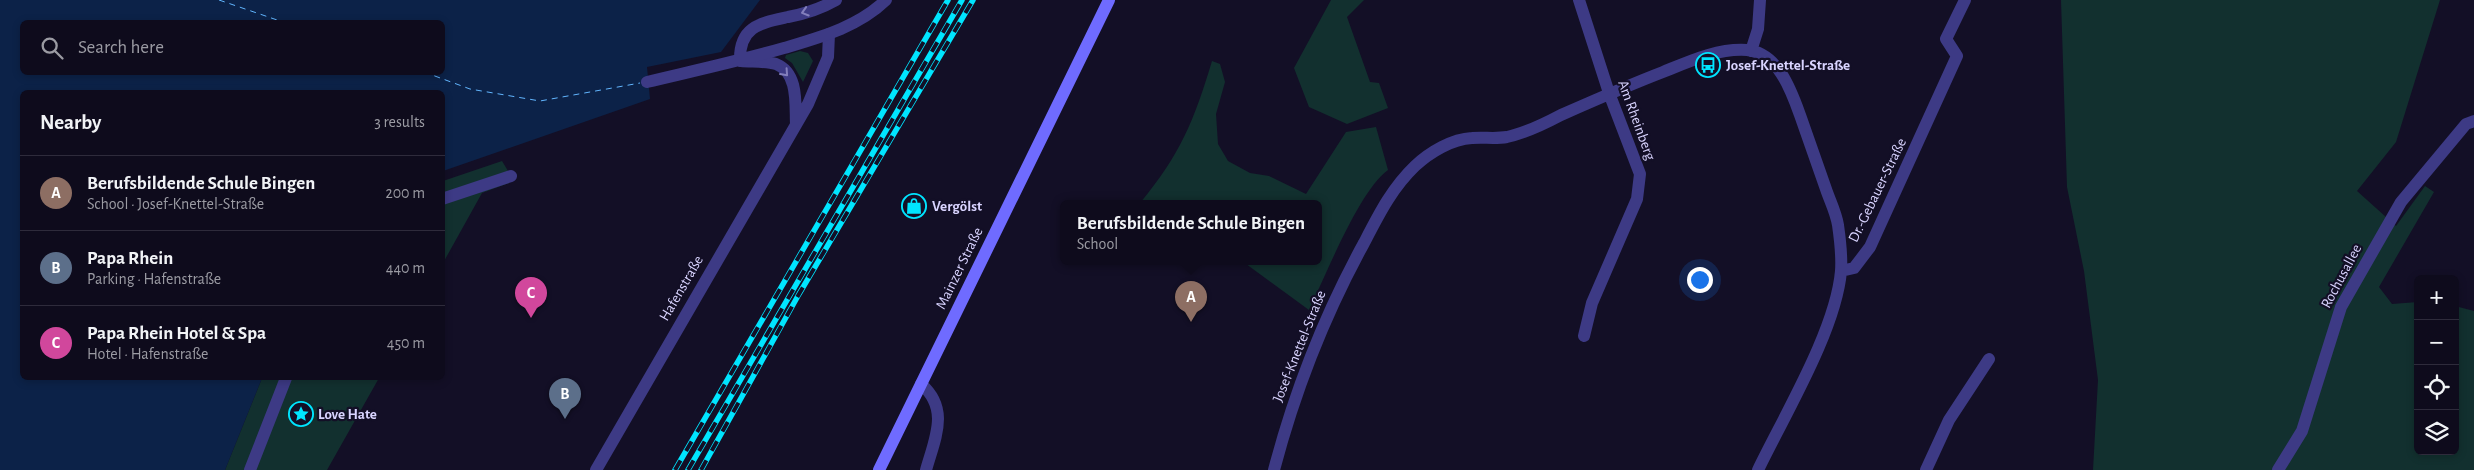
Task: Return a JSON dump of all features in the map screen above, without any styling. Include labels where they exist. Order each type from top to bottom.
[{"type":"main road","name":"Mainzer Straße","points":[[879,470],[1109,0]]},
{"type":"street","points":[[740,60],[740,48],[747,35],[758,24],[826,6],[836,0]]},
{"type":"street","points":[[647,82],[740,60],[829,34],[863,19],[886,0]]},
{"type":"street","name":"Am Rheinberg","points":[[1579,0],[1609,93],[1640,174],[1636,199],[1592,303],[1584,336]]},
{"type":"street","points":[[1758,470],[1808,369],[1828,322],[1841,271],[1836,214],[1793,94],[1773,64],[1751,51],[1758,29],[1760,0]]},
{"type":"street","name":"Dr.-Gebauer-Straße","points":[[1841,271],[1854,268],[1870,247],[1941,92],[1957,56],[1946,39],[1965,0]]},
{"type":"street","name":"Hafenstraße","points":[[596,470],[808,104],[828,57],[829,34]]},
{"type":"street","name":"Josef-Knettel-Straße","points":[[1274,470],[1292,404],[1326,317],[1379,212],[1390,195],[1415,166],[1430,153],[1446,145],[1470,138],[1493,139],[1510,136],[1537,127],[1609,93],[1703,56],[1722,51],[1751,51]]},
{"type":"street","points":[[740,60],[776,64],[787,73],[794,85],[796,124]]},
{"type":"street","name":"Rochusallee","points":[[2278,470],[2302,431],[2340,307],[2401,202],[2466,124],[2474,121]]},
{"type":"street","points":[[445,198],[511,176]]},
{"type":"street","points":[[1926,470],[1949,420],[1989,359]]},
{"type":"street","points":[[250,470],[285,380]]},
{"type":"street","points":[[921,384],[931,393],[940,419],[926,470]]},
{"type":"green space","points":[[1331,0],[1364,0],[1347,17],[1370,82],[1379,83],[1388,108],[1347,124],[1309,107],[1294,68]]},
{"type":"green space","points":[[2061,0],[2440,0],[2396,142],[2357,191],[2396,226],[2425,186],[2434,192],[2379,287],[2392,304],[2414,302],[2414,455],[2459,455],[2459,307],[2474,311],[2474,470],[2093,470],[2098,380],[2084,271],[2067,187]]},
{"type":"green space","points":[[800,51],[808,53],[813,61],[803,82],[792,63],[785,58],[786,55]]},
{"type":"green space","points":[[1212,61],[1220,64],[1225,82],[1216,114],[1218,144],[1228,161],[1250,173],[1269,176],[1306,194],[1346,132],[1376,127],[1388,170],[1377,181],[1355,214],[1309,310],[1247,265],[1322,265],[1322,200],[1142,200],[1176,153],[1199,102]]},
{"type":"green space","points":[[502,161],[511,176],[509,183],[482,193],[445,259],[445,180]]},
{"type":"green space","points":[[261,380],[378,380],[327,470],[225,470]]},
{"type":"water","points":[[0,0],[760,0],[721,52],[647,67],[650,99],[445,170],[445,90],[20,90],[20,380],[261,380],[225,470],[0,470]]},
{"type":"ferry route","points":[[219,0],[277,20]]},
{"type":"ferry route","points":[[432,75],[470,89],[540,101],[640,83]]},
{"type":"railway","points":[[675,470],[948,0]]},
{"type":"railway","points":[[688,470],[962,0]]},
{"type":"railway","points":[[701,470],[799,294],[973,0]]},
{"type":"place","name":"Josef-Knettel-Straße","points":[[1708,65]]},
{"type":"place","name":"Vergölst","points":[[914,206]]},
{"type":"place","name":"Papa Rhein Hotel & Spa","points":[[531,318]]},
{"type":"place","name":"Berufsbildende Schule Bingen","points":[[1191,322]]},
{"type":"place","name":"Love Hate","points":[[301,414]]},
{"type":"place","name":"Papa Rhein","points":[[565,419]]}]
